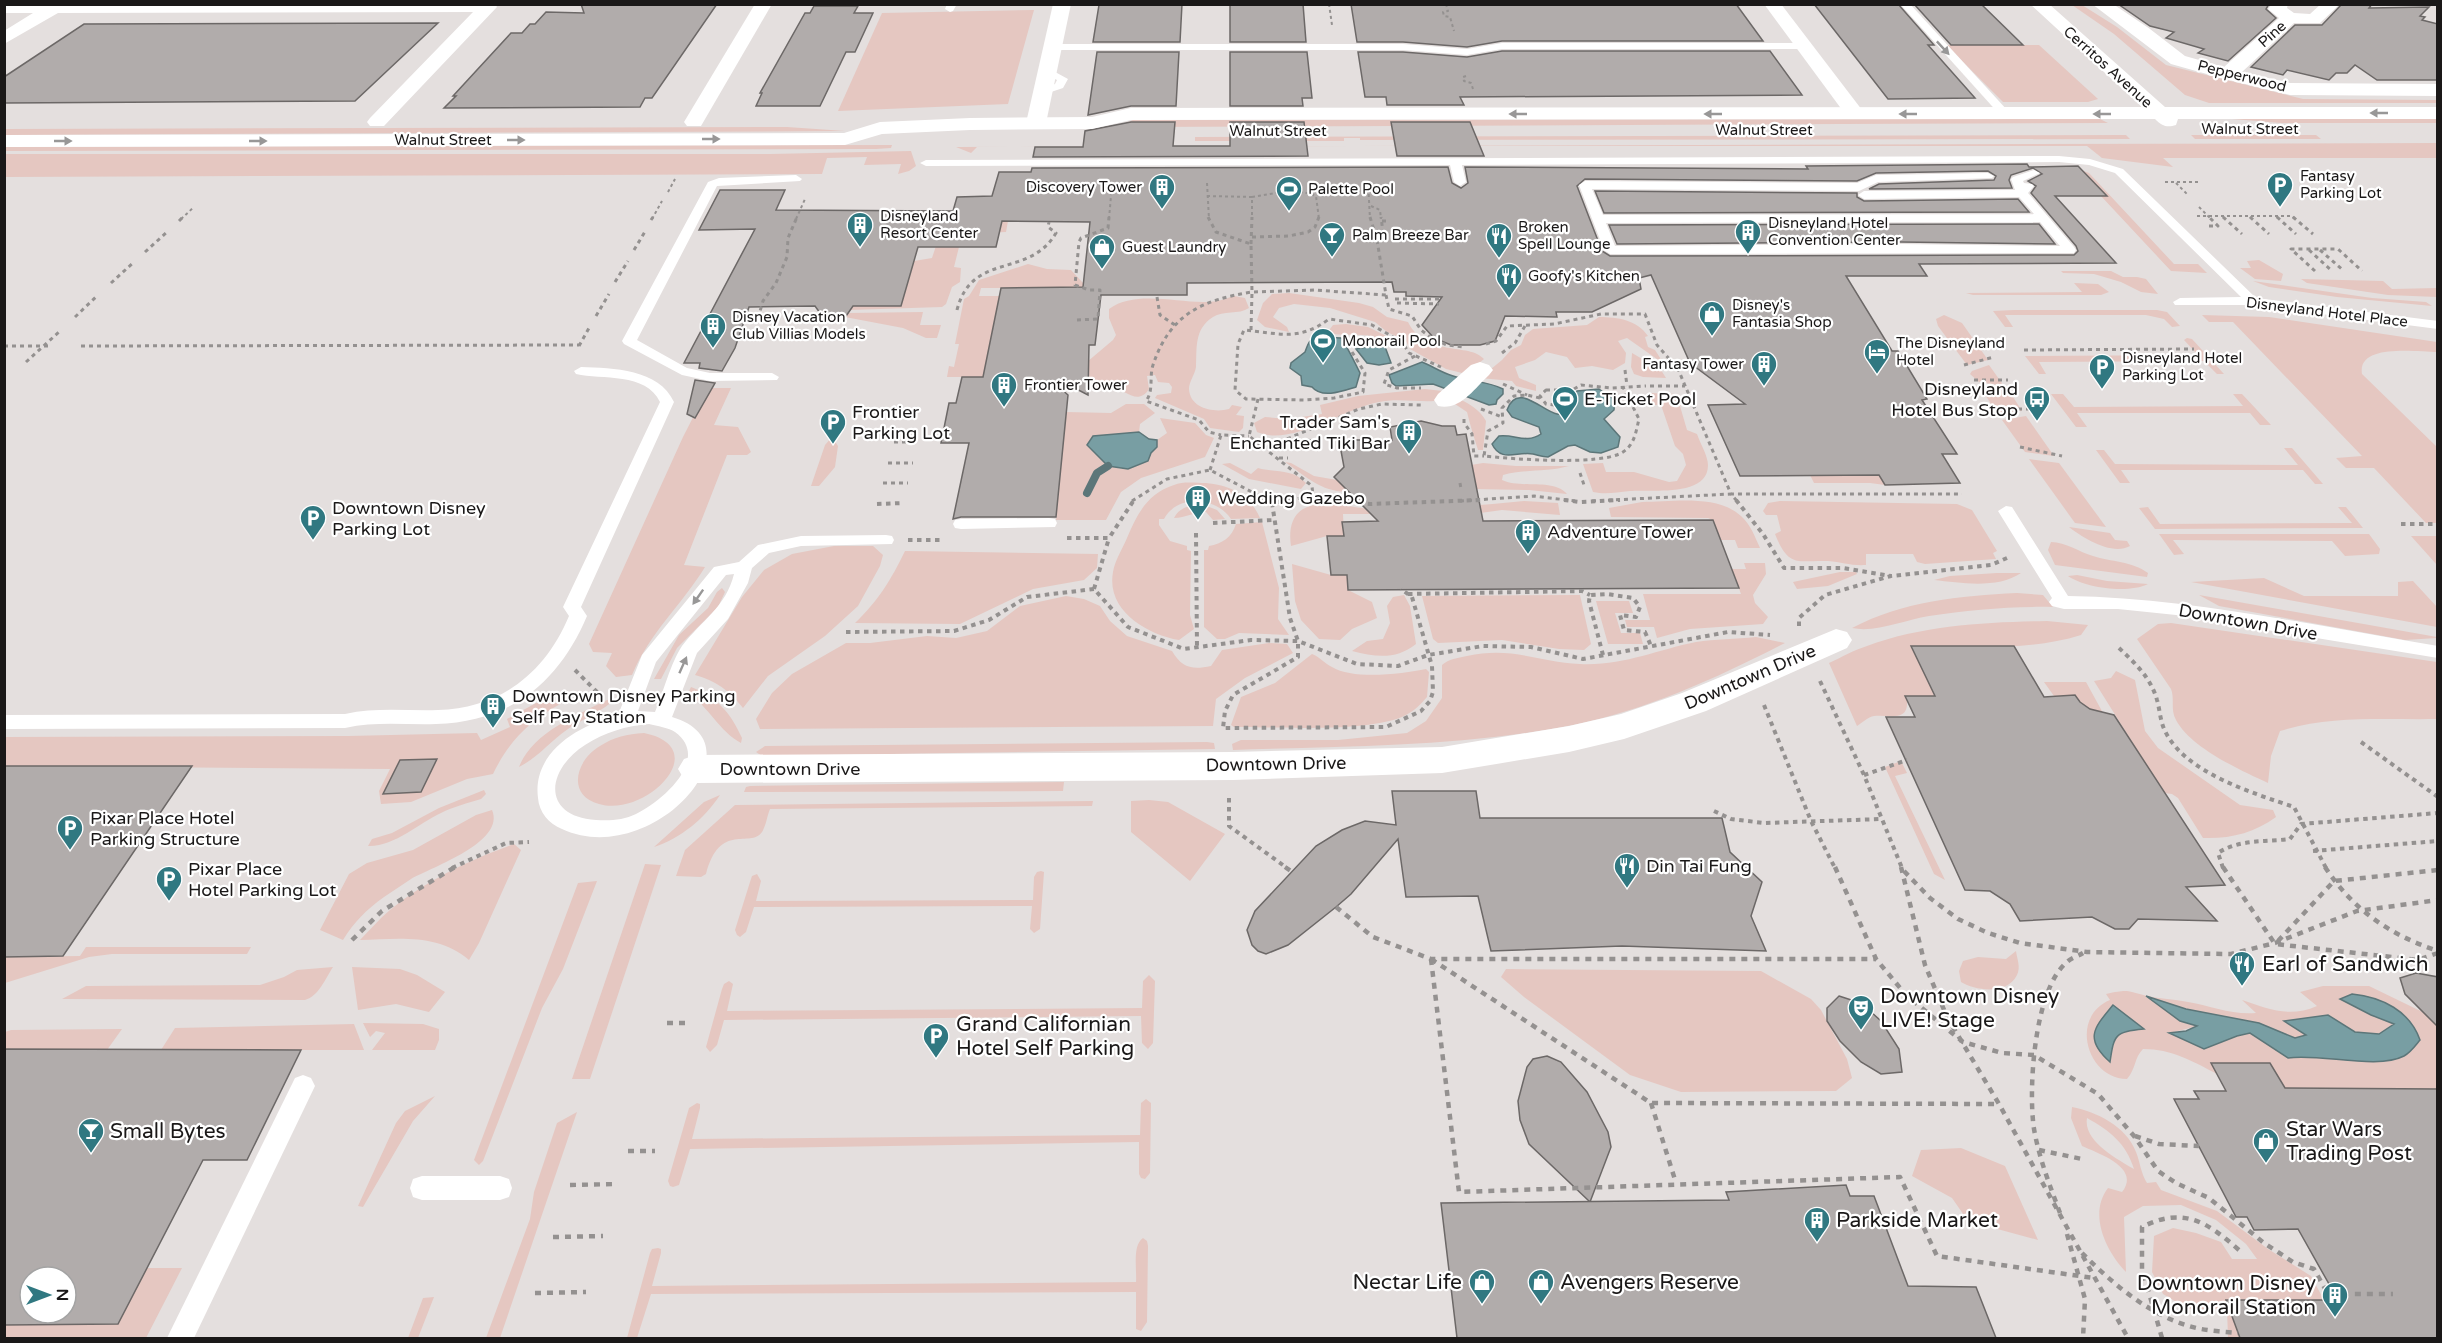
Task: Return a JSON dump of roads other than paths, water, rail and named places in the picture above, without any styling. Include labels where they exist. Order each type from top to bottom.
[{"type":"street","points":[[694,122],[764,4]]},
{"type":"street","points":[[1036,123],[1062,4]]},
{"type":"street","points":[[1772,4],[1855,114]]},
{"type":"street","name":"Cerritos Avenue","points":[[2038,4],[2179,130]]},
{"type":"street","name":"Pepperwood","points":[[2100,4],[2144,33],[2178,60],[2228,74],[2290,89],[2438,90]]},
{"type":"street","name":"Pine","points":[[2228,74],[2286,11],[2314,19],[2332,4]]},
{"type":"street","points":[[4,39],[56,6]]},
{"type":"street","points":[[4,8],[488,6],[377,122]]},
{"type":"street","name":"Walnut Street","points":[[4,123],[850,122],[880,128],[1092,123],[1131,114],[2438,113]]},
{"type":"street","name":"Walnut Street","points":[[1092,123],[1128,132],[2438,129]]},
{"type":"street","name":"Walnut Street","points":[[4,141],[845,139],[880,128]]},
{"type":"street","points":[[1447,400],[1484,366]]},
{"type":"street","name":"Downtown Drive","points":[[696,769],[1233,766],[1442,760],[1569,739],[1624,726],[1694,702],[1748,679],[1814,644]]},
{"type":"lane","points":[[1904,4],[2004,113]]},
{"type":"lane","points":[[1053,47],[1403,46],[1467,52],[1502,46],[1802,46]]},
{"type":"lane","points":[[1455,160],[1460,182]]},
{"type":"lane","points":[[926,163],[1455,160],[2079,161],[2119,171],[2252,301]]},
{"type":"lane","points":[[1862,191],[1876,179],[1988,176]]},
{"type":"lane","points":[[2022,192],[2070,250],[1900,248],[1610,250],[1585,185],[2022,192],[2038,177]]},
{"type":"lane","points":[[772,377],[710,377],[682,371],[628,341],[712,184],[796,179]]},
{"type":"lane","points":[[1862,191],[1900,248]]},
{"type":"lane","points":[[1598,219],[2043,218]]},
{"type":"lane","name":"Disneyland Hotel Place","points":[[2180,302],[2252,301],[2438,325]]},
{"type":"lane","points":[[4,722],[333,721],[360,717],[440,717],[467,713],[495,705],[516,693],[533,682],[556,659],[565,645],[578,616],[572,607],[668,402],[666,394],[661,389],[622,374],[608,371],[581,371]]},
{"type":"lane","name":"Downtown Drive","points":[[2006,511],[2061,602],[2118,603],[2176,609],[2438,652]]},
{"type":"lane","points":[[961,524],[1049,523]]},
{"type":"lane","points":[[627,719],[648,660],[720,571],[744,566],[764,549],[801,541],[886,540]]},
{"type":"lane","points":[[662,719],[689,650],[722,615],[740,583],[744,566]]},
{"type":"lane","points":[[627,719],[662,719],[679,726],[692,737],[698,752],[696,769],[689,785],[675,800],[658,813],[638,823],[611,829],[585,829],[571,825],[556,816],[548,803],[546,786],[552,766],[565,750],[583,736],[604,726],[627,719]]},
{"type":"lane","points":[[180,1338],[303,1086]]},
{"type":"lane","points":[[422,1188],[500,1188]]},
{"type":"water","name":"Monorail Pool","points":[[1319,337],[1341,338],[1360,373],[1356,387],[1339,392],[1321,393],[1312,387],[1302,385],[1301,376],[1290,368],[1291,363],[1305,352],[1311,340]]},
{"type":"water","points":[[1384,344],[1391,363],[1379,365],[1367,363],[1356,349]]},
{"type":"water","points":[[1422,362],[1449,375],[1497,386],[1503,389],[1503,394],[1496,404],[1489,405],[1433,384],[1396,386],[1392,383],[1389,375]]},
{"type":"water","name":"E-Ticket Pool","points":[[1599,389],[1615,400],[1614,410],[1604,419],[1620,437],[1618,447],[1601,453],[1590,452],[1575,445],[1568,446],[1548,457],[1527,453],[1505,455],[1496,450],[1492,444],[1499,436],[1530,438],[1541,434],[1539,427],[1512,417],[1507,410],[1511,402],[1517,398],[1530,400],[1551,412],[1563,414],[1572,412],[1573,396],[1577,391]]},
{"type":"water","points":[[1139,432],[1149,439],[1157,440],[1157,447],[1151,453],[1148,461],[1128,469],[1108,466],[1087,445],[1093,436]]},
{"type":"water","points":[[2352,994],[2374,998],[2394,1007],[2409,1021],[2420,1040],[2404,1056],[2379,1062],[2288,1058],[2250,1033],[2204,1049],[2169,1033],[2186,1031],[2197,1026],[2180,1021],[2146,996],[2186,1009],[2259,1023],[2295,1038],[2306,1035],[2284,1021],[2328,1015],[2355,1032],[2379,1034],[2394,1024],[2340,999]]},
{"type":"water","points":[[2113,1005],[2144,1029],[2127,1031],[2118,1036],[2113,1045],[2110,1062],[2102,1054],[2094,1039],[2097,1026]]},
{"type":"waterway","points":[[1087,493],[1097,473],[1108,466]]},
{"type":"place","name":"Fantasy Parking Lot","points":[[2280,208]]},
{"type":"place","name":"Discovery Tower","points":[[1162,210]]},
{"type":"place","name":"Palette Pool","points":[[1289,212]]},
{"type":"place","name":"Disneyland Resort Center","points":[[860,248]]},
{"type":"place","name":"Disneyland Hotel Convention Center","points":[[1748,255]]},
{"type":"place","name":"Palm Breeze Bar","points":[[1332,258]]},
{"type":"place","name":"Broken Spell Lounge","points":[[1499,259]]},
{"type":"place","name":"Guest Laundry","points":[[1102,270]]},
{"type":"place","name":"Goofy's Kitchen","points":[[1509,299]]},
{"type":"place","name":"Disney's Fantasia Shop","points":[[1712,337]]},
{"type":"place","name":"Disney Vacation Club Villias Models","points":[[713,349]]},
{"type":"place","name":"Monorail Pool","points":[[1323,364]]},
{"type":"place","name":"The Disneyland Hotel","points":[[1877,375]]},
{"type":"place","name":"Fantasy Tower","points":[[1764,387]]},
{"type":"place","name":"Disneyland Hotel Parking Lot","points":[[2102,390]]},
{"type":"place","name":"Frontier Tower","points":[[1004,408]]},
{"type":"place","name":"E-Ticket Pool","points":[[1565,422]]},
{"type":"place","name":"Disneyland Hotel Bus Stop","points":[[2037,422]]},
{"type":"place","name":"Frontier Parking Lot","points":[[833,445]]},
{"type":"place","name":"Trader Sam's Enchanted Tiki Bar","points":[[1409,455]]},
{"type":"place","name":"Wedding Gazebo","points":[[1198,521]]},
{"type":"place","name":"Downtown Disney Parking Lot","points":[[313,541]]},
{"type":"place","name":"Adventure Tower","points":[[1528,555]]},
{"type":"place","name":"Downtown Disney Parking Self Pay Station","points":[[493,729]]},
{"type":"place","name":"Pixar Place Hotel Parking Structure","points":[[70,851]]},
{"type":"place","name":"Din Tai Fung","points":[[1627,889]]},
{"type":"place","name":"Pixar Place Hotel Parking Lot","points":[[169,902]]},
{"type":"place","name":"Earl of Sandwich","points":[[2242,987]]},
{"type":"place","name":"Downtown Disney LIVE! Stage","points":[[1861,1031]]},
{"type":"place","name":"Grand Californian Hotel Self Parking","points":[[936,1059]]},
{"type":"place","name":"Small Bytes","points":[[91,1154]]},
{"type":"place","name":"Star Wars Trading Post","points":[[2266,1164]]},
{"type":"place","name":"Parkside Market","points":[[1817,1243]]},
{"type":"place","name":"Nectar Life","points":[[1482,1305]]},
{"type":"place","name":"Avengers Reserve","points":[[1541,1305]]},
{"type":"place","name":"Downtown Disney Monorail Station","points":[[2335,1318]]}]
